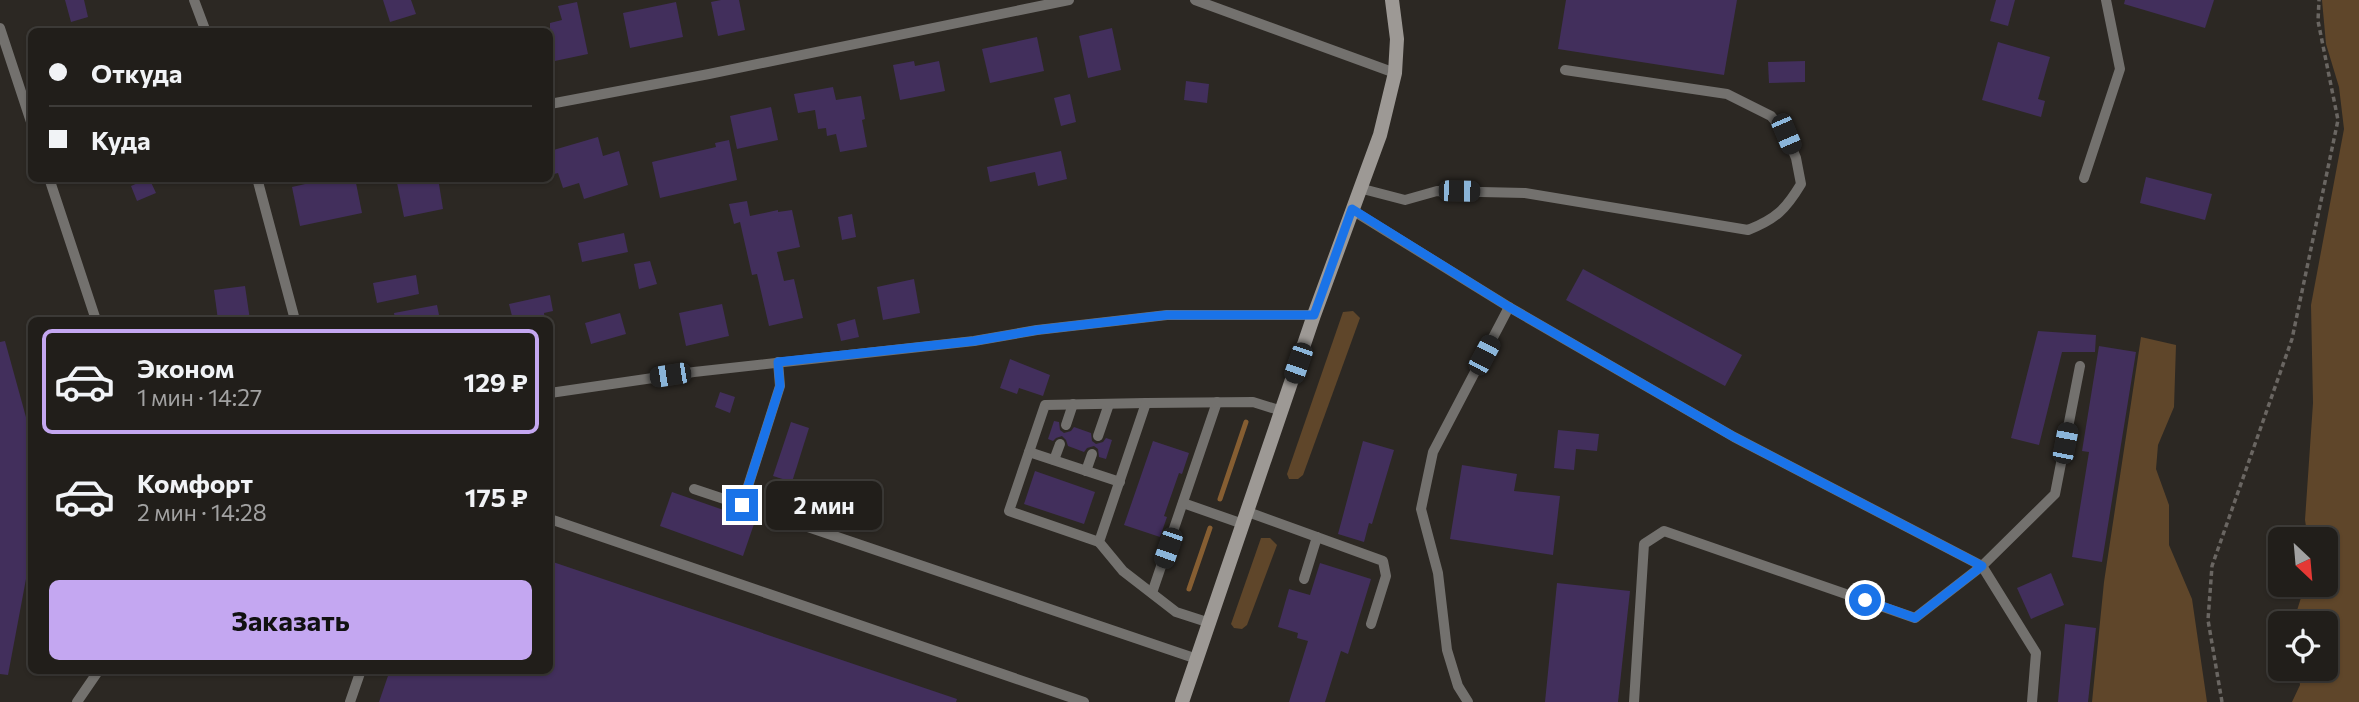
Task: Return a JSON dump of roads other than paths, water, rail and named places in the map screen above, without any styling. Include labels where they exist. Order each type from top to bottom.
[{"type":"street","points":[[1182,702],[1314,315],[1380,135],[1395,73],[1396,39],[1392,0]]},
{"type":"lane","points":[[194,0],[204,28]]},
{"type":"lane","points":[[553,103],[1069,0]]},
{"type":"lane","points":[[1195,0],[1395,73]]},
{"type":"lane","points":[[2084,178],[2120,69],[2106,0]]},
{"type":"lane","points":[[0,28],[28,113]]},
{"type":"lane","points":[[1359,188],[1405,201],[1437,191],[1525,193],[1748,230],[1768,223],[1787,207],[1801,184],[1796,158],[1786,134],[1771,116],[1727,94],[1565,70]]},
{"type":"lane","points":[[50,182],[95,317]]},
{"type":"lane","points":[[258,182],[294,317]]},
{"type":"lane","points":[[1352,209],[1509,307],[1734,437],[1982,566],[2036,653],[2032,702]]},
{"type":"lane","points":[[1468,702],[1458,686],[1447,650],[1438,573],[1421,509],[1433,452],[1509,307]]},
{"type":"lane","points":[[553,393],[694,372],[974,341],[1037,330],[1167,315],[1314,315]]},
{"type":"lane","points":[[694,489],[742,505],[780,386],[778,362]]},
{"type":"lane","points":[[1634,702],[1644,544],[1664,531],[1915,618],[1982,566],[2055,494],[2080,366]]},
{"type":"lane","points":[[1152,593],[1217,402]]},
{"type":"lane","points":[[1210,623],[1177,612],[1123,572],[1099,542],[1009,511],[1029,452],[1045,405],[1253,402],[1282,411]]},
{"type":"lane","points":[[1099,542],[1146,403]]},
{"type":"lane","points":[[1066,425],[1073,404]]},
{"type":"lane","points":[[1098,436],[1109,404]]},
{"type":"lane","points":[[1054,460],[1060,444]]},
{"type":"lane","points":[[1029,452],[1120,482]]},
{"type":"lane","points":[[1086,471],[1092,454]]},
{"type":"lane","points":[[1183,503],[1317,537],[1383,561],[1386,576],[1371,624]]},
{"type":"lane","points":[[553,521],[1084,702]]},
{"type":"lane","points":[[796,523],[1197,659]]},
{"type":"lane","points":[[1304,579],[1317,537]]},
{"type":"lane","points":[[77,702],[96,674]]},
{"type":"lane","points":[[350,702],[360,674]]},
{"type":"waterway","points":[[1220,499],[1246,422]]},
{"type":"waterway","points":[[1189,589],[1210,528]]}]
